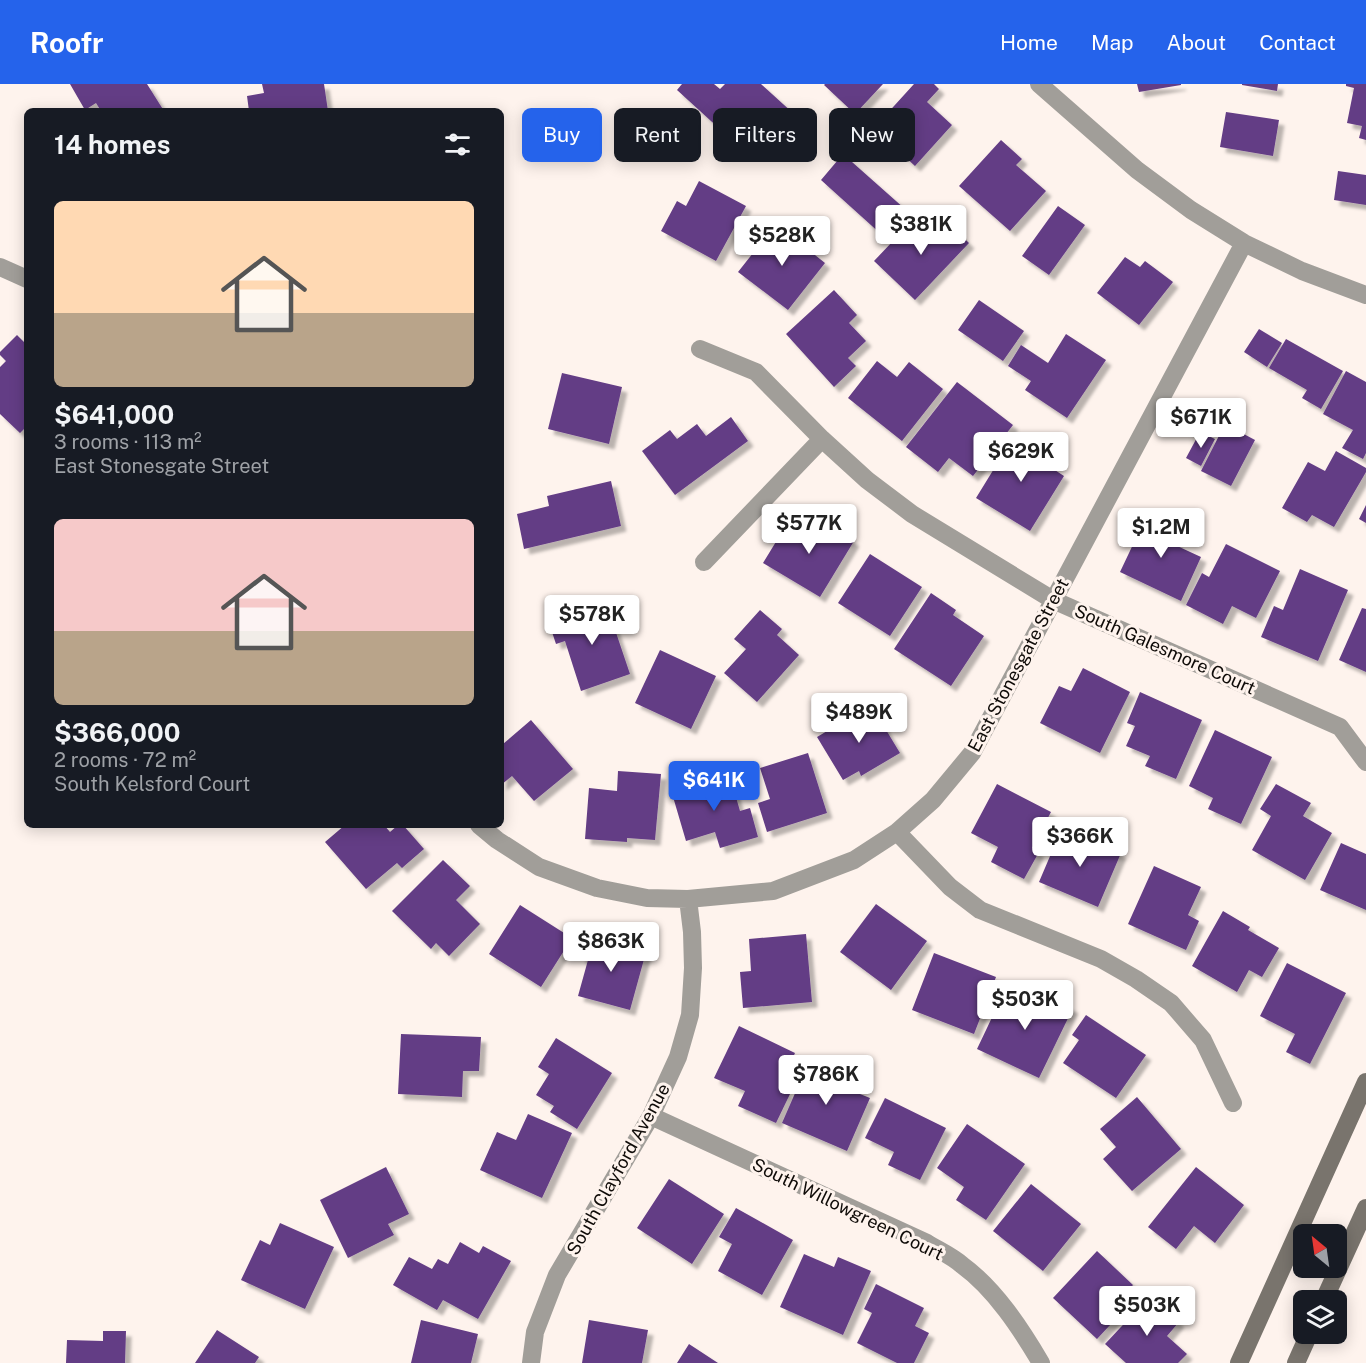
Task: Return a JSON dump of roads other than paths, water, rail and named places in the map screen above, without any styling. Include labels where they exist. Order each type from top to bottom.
[{"type":"main road","points":[[1239,1363],[1366,1082]]},
{"type":"main road","points":[[1329,1290],[1366,1208]]},
{"type":"main road","points":[[1296,1363],[1305,1344]]},
{"type":"street","points":[[1039,84],[1137,170],[1191,210],[1244,243],[1302,271],[1366,295]]},
{"type":"street","name":"East Stonesgate Street","points":[[483,828],[538,867],[597,888],[647,898],[688,899],[773,891],[854,860],[897,832],[933,800],[972,753],[1244,243]]},
{"type":"street","points":[[0,267],[24,278]]},
{"type":"street","name":"South Galesmore Court","points":[[700,349],[756,372],[822,439],[867,480],[912,514],[1053,600],[1340,727],[1366,762]]},
{"type":"street","points":[[704,562],[822,439]]},
{"type":"street","points":[[897,832],[950,887],[980,910],[1101,959],[1136,979],[1170,1003],[1203,1040],[1233,1103]]},
{"type":"street","name":"South Clayford Avenue","points":[[531,1363],[535,1332],[557,1275],[651,1116],[678,1057],[690,1015],[693,968],[688,899]]},
{"type":"street","name":"South Willowgreen Court","points":[[651,1116],[927,1243],[962,1264],[990,1290],[1028,1340],[1041,1363]]}]
